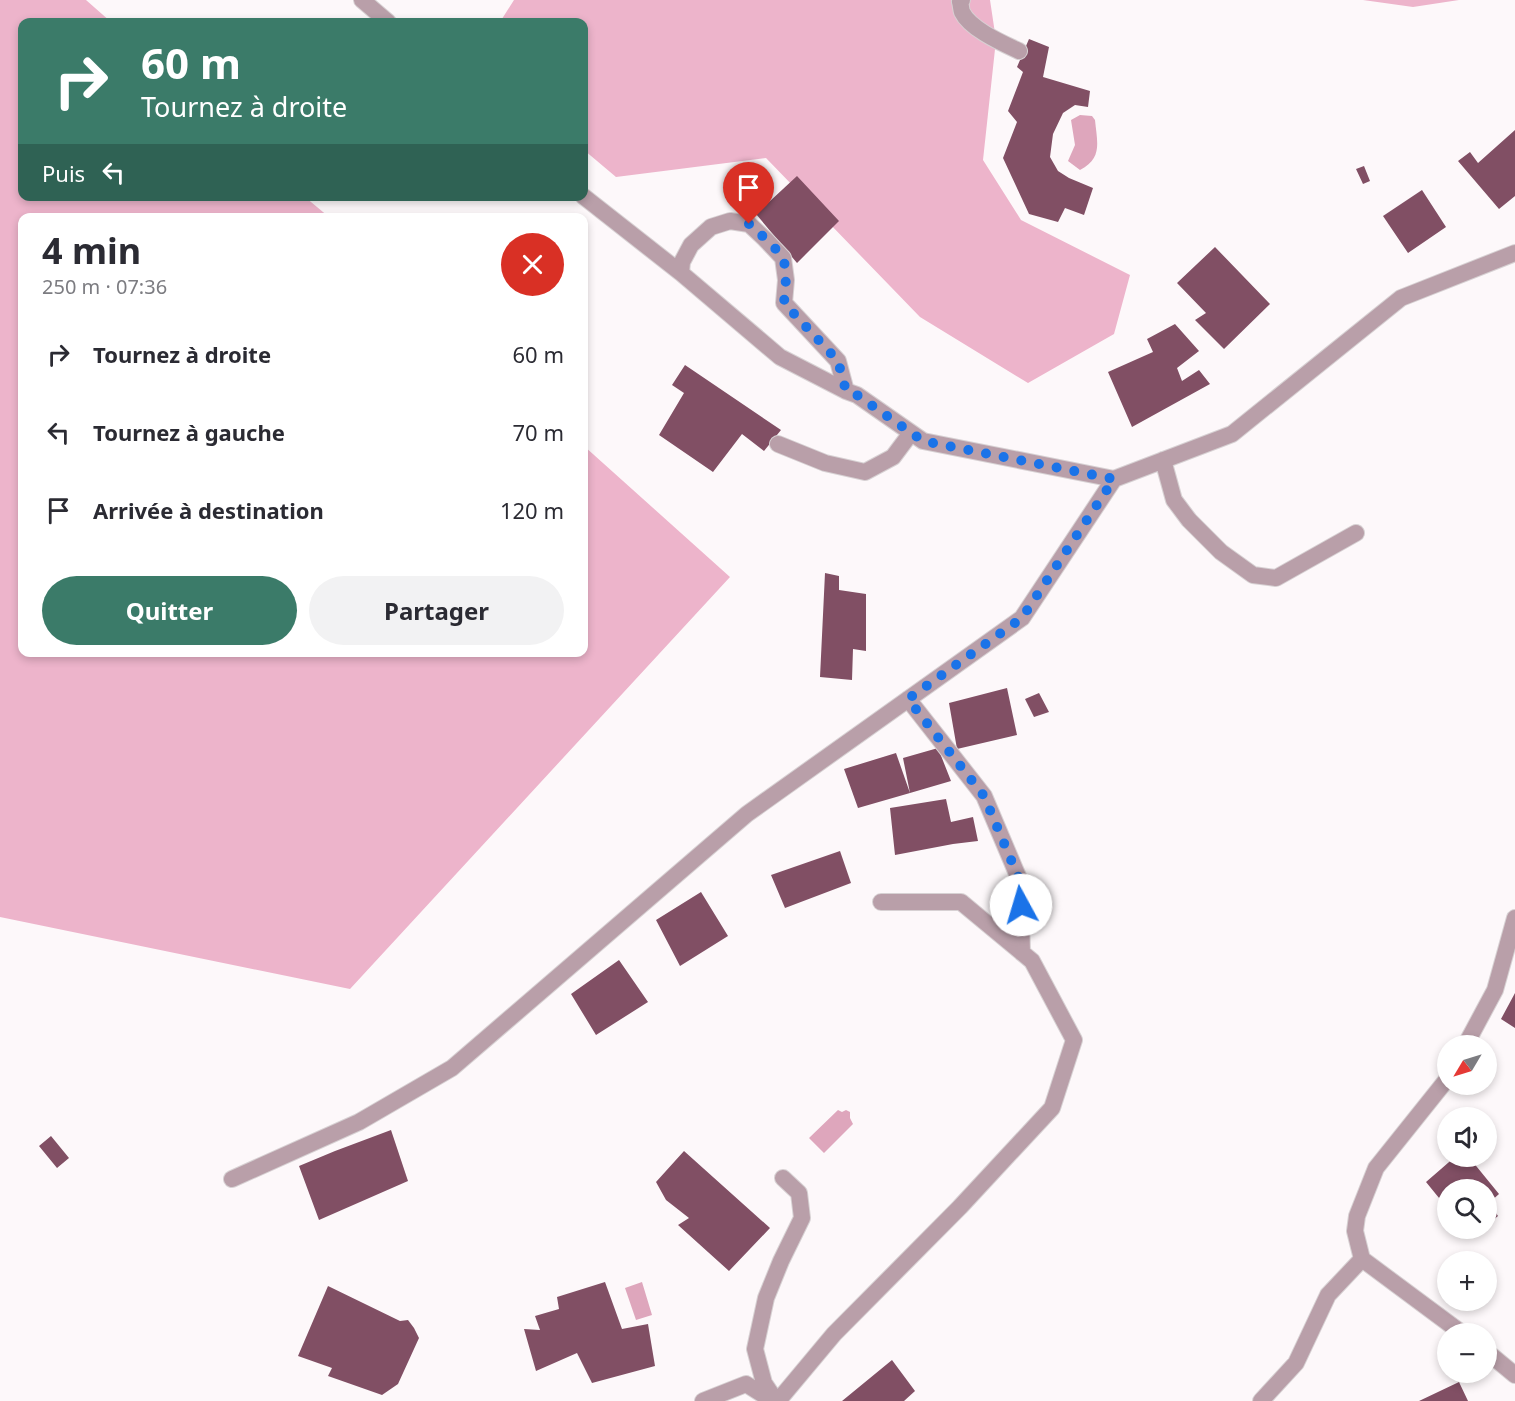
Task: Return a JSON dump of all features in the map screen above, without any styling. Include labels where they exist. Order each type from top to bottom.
[{"type":"street","points":[[362,0],[383,18]]},
{"type":"street","points":[[962,0],[960,2],[961,11],[974,26],[1019,51]]},
{"type":"street","points":[[588,200],[681,273],[780,357],[857,395],[923,441],[1114,479],[1232,434],[1401,298],[1515,253]]},
{"type":"street","points":[[681,273],[682,262],[691,245],[711,227],[730,221],[749,224],[783,258],[786,280],[784,303],[838,361],[846,391]]},
{"type":"street","points":[[778,444],[825,463],[865,472],[893,457],[911,433]]},
{"type":"street","points":[[1163,460],[1174,500],[1189,520],[1221,552],[1252,575],[1276,578],[1356,533]]},
{"type":"street","points":[[232,1179],[359,1122],[452,1068],[747,814],[1022,618],[1114,479]]},
{"type":"street","points":[[908,699],[984,796],[1020,881],[1022,953]]},
{"type":"street","points":[[776,1401],[834,1334],[960,1207],[1052,1108],[1074,1040],[1032,961],[961,902],[881,902]]},
{"type":"street","points":[[1471,1035],[1495,990],[1515,918]]},
{"type":"street","points":[[1437,1092],[1376,1168],[1357,1216],[1355,1231],[1362,1259],[1448,1323]]},
{"type":"street","points":[[776,1401],[764,1383],[755,1349],[766,1298],[802,1218],[799,1193],[783,1178]]},
{"type":"street","points":[[1261,1401],[1296,1362],[1328,1295],[1362,1259]]},
{"type":"street","points":[[1497,1360],[1515,1375]]},
{"type":"street","points":[[703,1401],[746,1384],[776,1401]]},
{"type":"shaded area","points":[[0,0],[86,0],[106,18],[18,18],[18,201],[310,201],[324,213],[18,213],[18,657],[588,657],[588,450],[730,577],[350,989],[0,917]]},
{"type":"shaded area","points":[[514,0],[990,0],[996,40],[983,160],[1021,220],[1130,275],[1114,334],[1028,383],[920,317],[766,158],[616,177],[588,153],[588,18],[503,18]]},
{"type":"shaded area","points":[[1363,0],[1459,0],[1413,7]]},
{"type":"shaded area","points":[[1080,115],[1092,116],[1095,120],[1097,149],[1092,160],[1080,170],[1068,161],[1075,145],[1071,120]]},
{"type":"shaded area","points":[[838,1110],[850,1112],[853,1124],[824,1153],[809,1138]]},
{"type":"shaded area","points":[[642,1282],[652,1315],[636,1320],[625,1288]]},
{"type":"building","points":[[1029,39],[1049,47],[1043,77],[1090,91],[1088,107],[1075,105],[1063,113],[1053,134],[1050,157],[1058,171],[1093,188],[1084,215],[1065,208],[1058,222],[1029,214],[1003,158],[1017,122],[1008,111],[1023,72],[1017,67]]},
{"type":"building","points":[[1515,130],[1515,196],[1499,209],[1458,161],[1470,152],[1478,163]]},
{"type":"building","points":[[1364,166],[1370,181],[1363,184],[1356,169]]},
{"type":"building","points":[[797,176],[839,221],[797,263],[756,214]]},
{"type":"building","points":[[1422,190],[1446,227],[1408,253],[1383,216]]},
{"type":"building","points":[[1215,247],[1270,304],[1224,349],[1195,320],[1206,313],[1177,283]]},
{"type":"building","points":[[1175,324],[1199,351],[1177,368],[1182,381],[1199,370],[1210,384],[1132,427],[1108,372],[1153,352],[1147,339]]},
{"type":"building","points":[[685,365],[781,430],[764,451],[742,434],[713,472],[659,435],[684,393],[672,385]]},
{"type":"building","points":[[825,573],[839,576],[839,590],[866,594],[866,651],[853,649],[852,680],[820,677]]},
{"type":"building","points":[[1007,688],[1017,735],[957,749],[949,703]]},
{"type":"building","points":[[1039,693],[1049,712],[1034,717],[1025,699]]},
{"type":"building","points":[[938,748],[951,781],[910,793],[903,758]]},
{"type":"building","points":[[896,753],[910,793],[858,808],[844,769]]},
{"type":"building","points":[[946,799],[951,822],[973,817],[978,841],[895,855],[890,808]]},
{"type":"building","points":[[840,851],[851,883],[785,908],[771,875]]},
{"type":"building","points":[[701,892],[728,936],[680,966],[656,920]]},
{"type":"building","points":[[619,960],[648,1002],[596,1035],[571,994]]},
{"type":"building","points":[[1515,993],[1515,1028],[1501,1019]]},
{"type":"building","points":[[391,1130],[408,1181],[319,1220],[299,1166]]},
{"type":"building","points":[[51,1136],[69,1158],[57,1168],[39,1146]]},
{"type":"building","points":[[684,1151],[770,1228],[729,1271],[678,1225],[689,1218],[666,1200],[656,1182]]},
{"type":"building","points":[[1443,1167],[1477,1167],[1487,1179],[1437,1179],[1437,1196],[1426,1182]]},
{"type":"building","points":[[605,1282],[622,1329],[648,1324],[655,1366],[592,1383],[577,1353],[536,1371],[524,1329],[540,1330],[535,1316],[559,1309],[557,1297]]},
{"type":"building","points":[[328,1286],[400,1321],[408,1320],[419,1338],[398,1384],[382,1395],[328,1376],[332,1368],[298,1356]]},
{"type":"building","points":[[892,1360],[915,1391],[904,1401],[842,1401]]},
{"type":"building","points":[[1459,1383],[1468,1401],[1419,1401]]},
{"type":"route","points":[[749,224],[783,258],[786,280],[784,303],[838,361],[846,391],[857,395],[923,441],[1114,479],[1022,618],[908,699],[984,796],[1020,881],[1021,905]]}]
